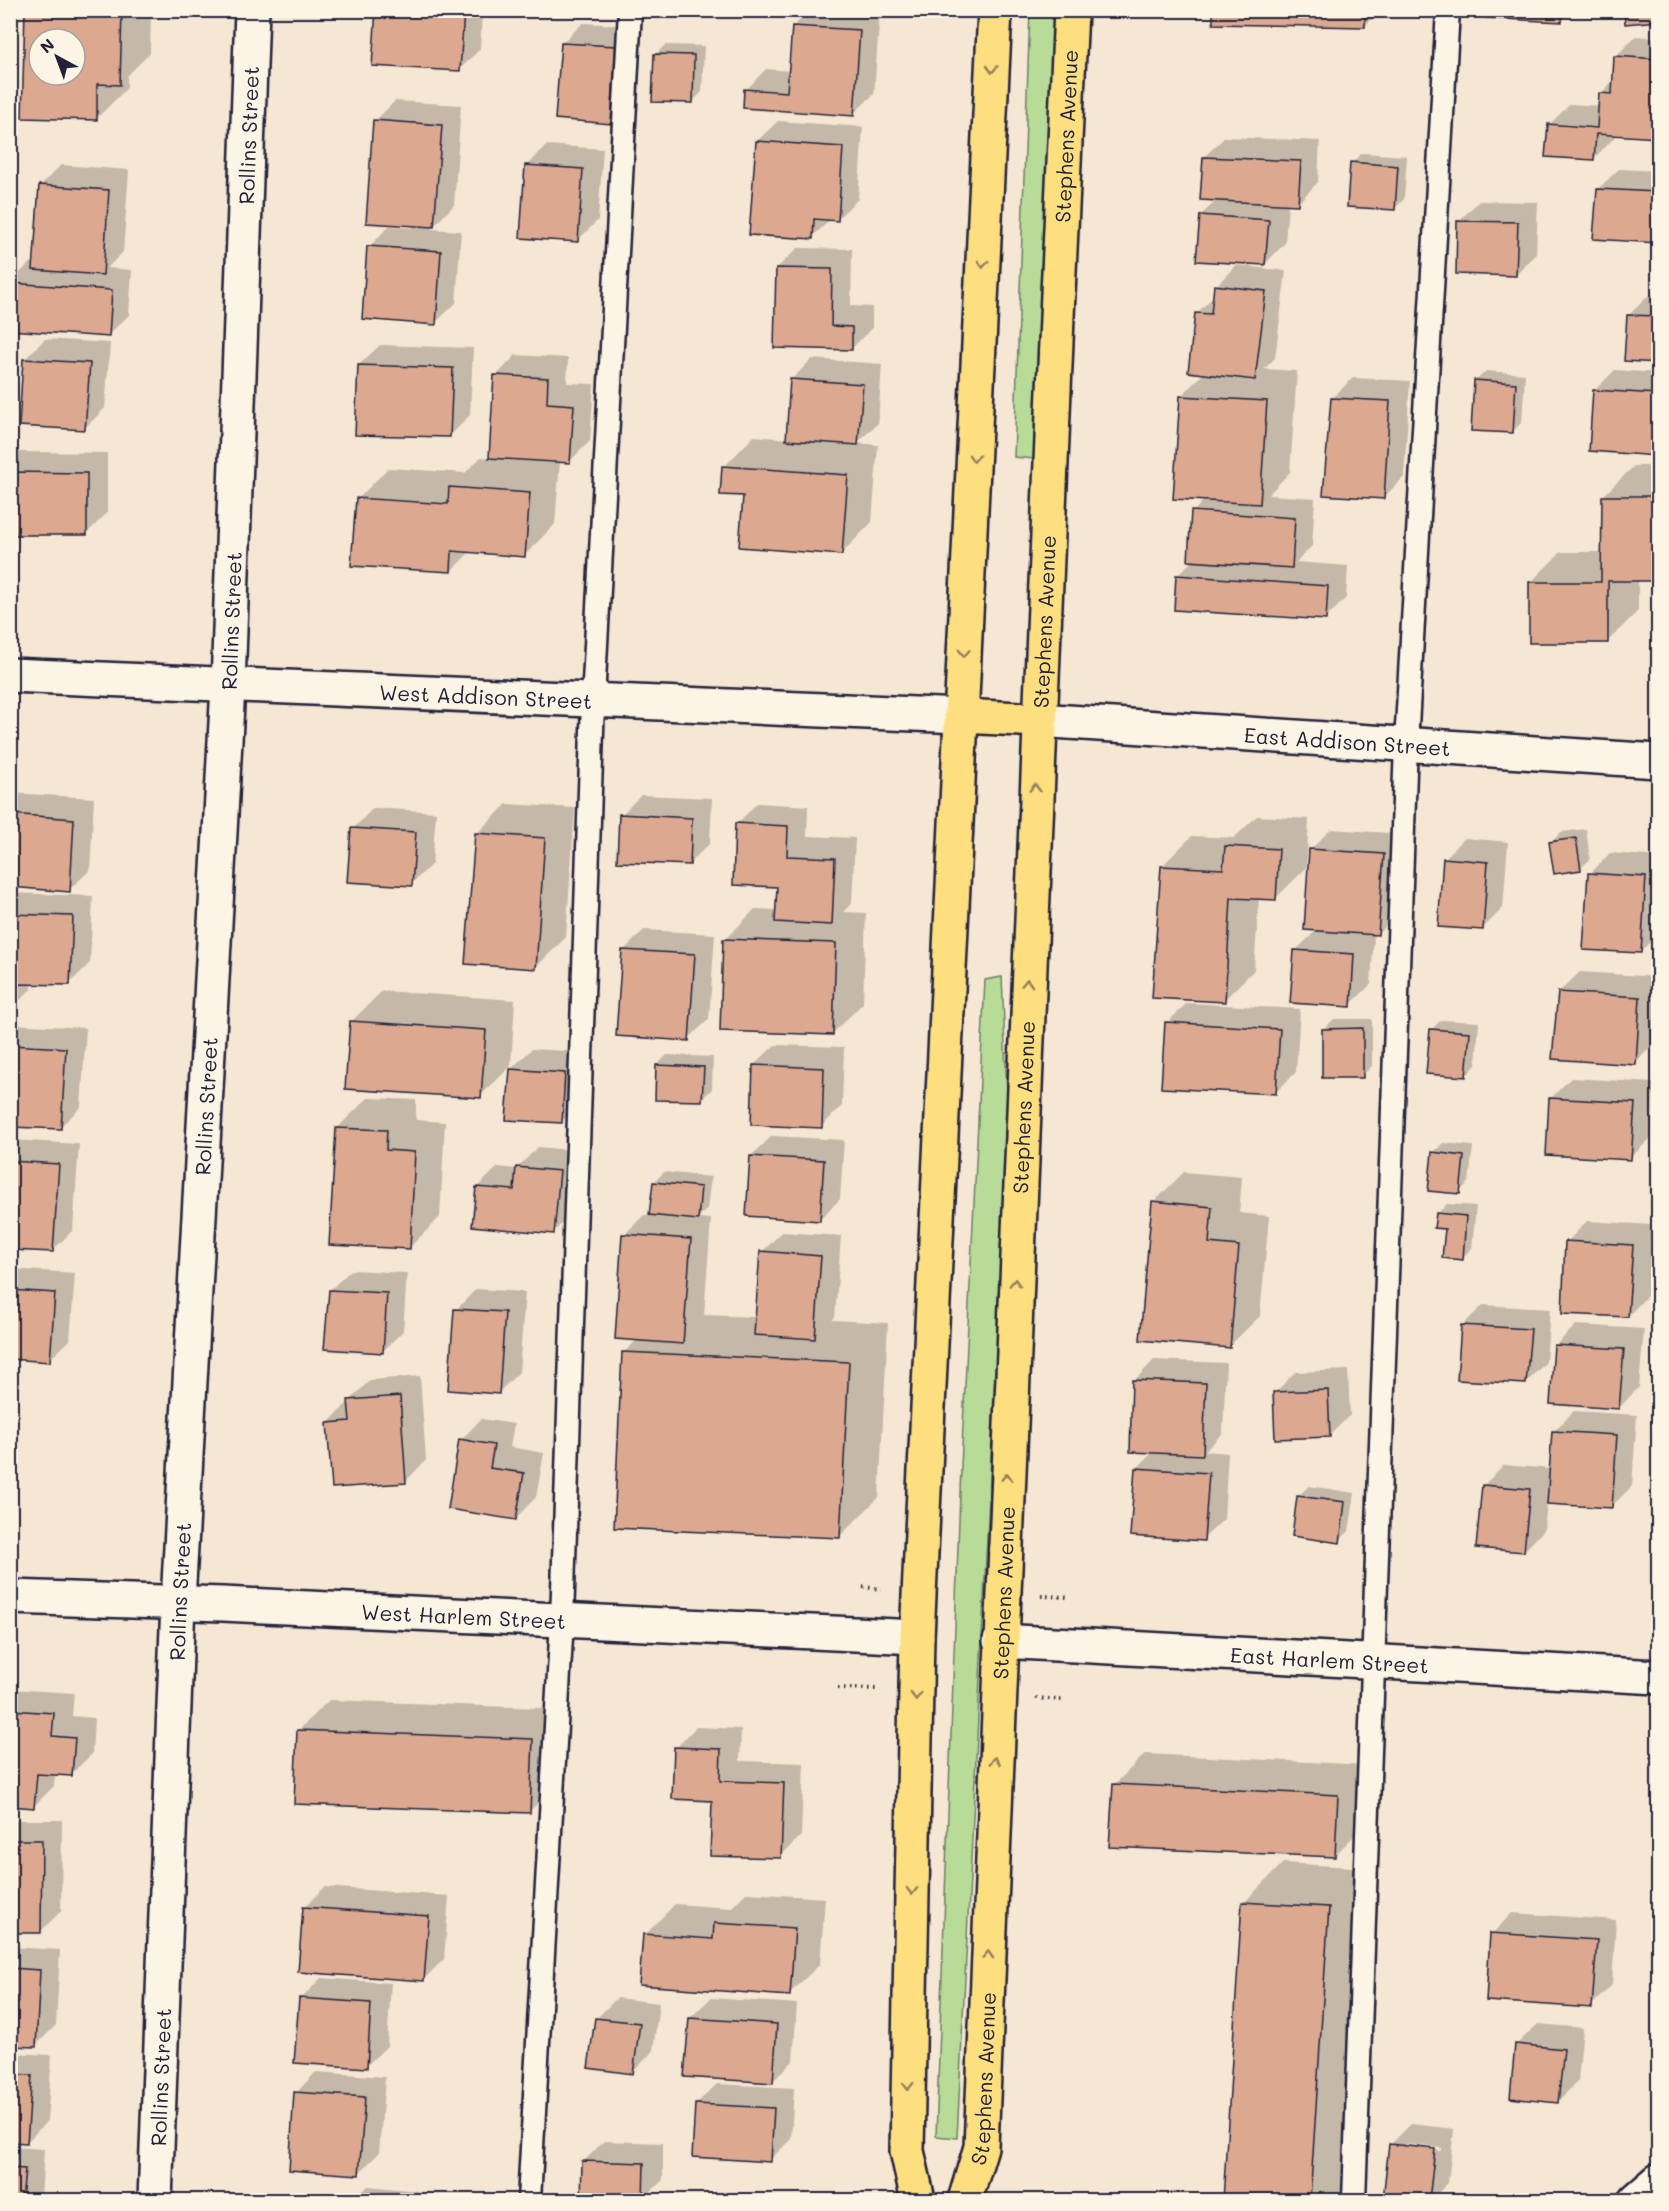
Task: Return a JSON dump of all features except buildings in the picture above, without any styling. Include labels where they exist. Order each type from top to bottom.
[{"type":"main road","points":[[918,2200],[907,2151],[917,1637],[995,10]]},
{"type":"main road","name":"Stephens Avenue","points":[[965,2200],[981,2147],[999,1641],[1071,10]]},
{"type":"main road","points":[[961,716],[1038,720]]},
{"type":"street","name":"Rollins Street","points":[[155,2200],[178,1602],[228,686],[252,10]]},
{"type":"street","name":"West Addison Street","points":[[10,675],[961,716]]},
{"type":"street","name":"East Addison Street","points":[[1038,720],[1659,761]]},
{"type":"street","name":"West Harlem Street","points":[[10,1597],[178,1602],[917,1637]]},
{"type":"street","name":"East Harlem Street","points":[[999,1641],[1659,1677]]},
{"type":"street","points":[[1636,2200],[1659,2181]]},
{"type":"lane","points":[[530,2200],[562,1620],[593,701],[630,10]]},
{"type":"lane","points":[[1354,2200],[1406,744],[1448,10]]},
{"type":"green space","points":[[1030,11],[1060,11],[1044,460],[1014,457]]},
{"type":"green space","points":[[1002,977],[1008,1117],[957,2138],[936,2136],[961,1467],[985,980]]}]
